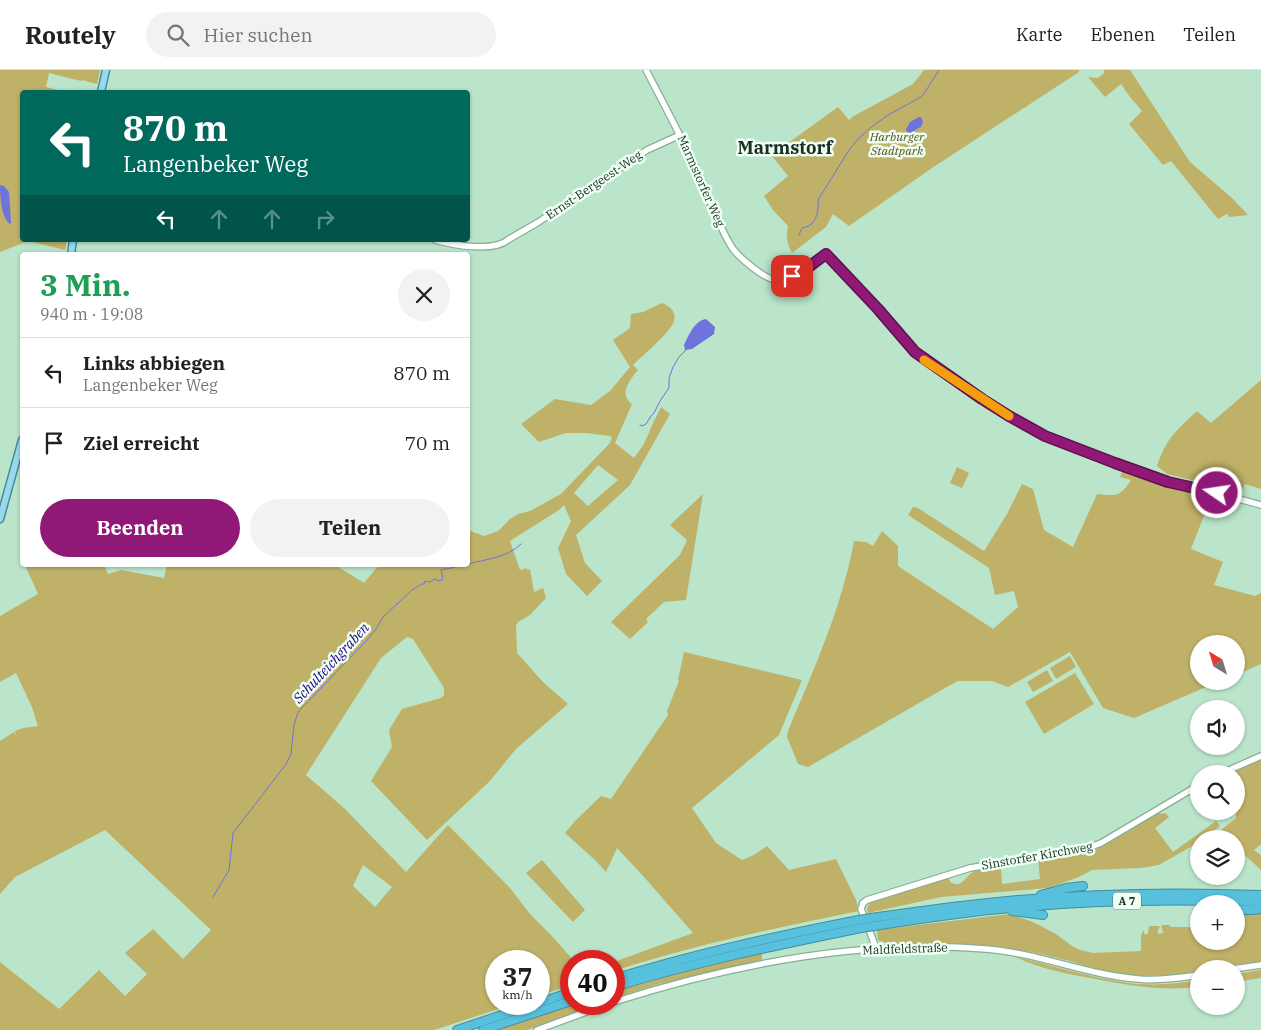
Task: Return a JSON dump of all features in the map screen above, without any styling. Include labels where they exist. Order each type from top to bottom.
[{"type":"highway","points":[[1017,900],[1066,888],[1083,886]]},
{"type":"highway","name":"A 7","points":[[625,976],[782,935],[872,922],[930,910],[1017,900],[1108,894],[1218,893],[1261,895]]},
{"type":"highway","name":"A 7","points":[[872,922],[1062,904],[1212,900],[1261,902]]},
{"type":"highway","points":[[1245,910],[1261,909]]},
{"type":"highway","points":[[993,910],[1044,915]]},
{"type":"highway","name":"A 7","points":[[625,984],[860,924]]},
{"type":"highway","points":[[483,1030],[560,1005]]},
{"type":"highway","points":[[457,1030],[501,1015]]},
{"type":"main road","points":[[103,90],[106,70]]},
{"type":"main road","points":[[0,519],[20,447]]},
{"type":"street","name":"Marmstorfer Weg","points":[[646,70],[680,135],[725,234],[733,248],[745,261],[771,279],[782,280],[800,273],[826,254],[919,356],[982,399],[1031,429],[1067,445],[1168,482],[1239,498],[1261,505]]},
{"type":"street","name":"Ernst-Bergeest-Weg","points":[[444,242],[478,247],[506,241],[537,223],[647,150],[680,135]]},
{"type":"street","name":"Ernst-Bergeest-Weg","points":[[461,242],[476,243],[509,238]]},
{"type":"street","points":[[1240,765],[1261,756]]},
{"type":"street","name":"Sinstorfer Kirchweg","points":[[876,948],[861,909],[864,901],[970,868],[1088,848],[1101,843],[1190,790]]},
{"type":"street","name":"Maldfeldstraße","points":[[625,999],[737,969],[788,959],[876,948],[949,947],[988,949],[1039,957],[1107,975],[1140,979],[1190,976]]},
{"type":"street","points":[[1245,967],[1261,965]]},
{"type":"street","points":[[537,1030],[577,1015]]},
{"type":"green space","points":[[0,70],[100,70],[97,84],[49,73],[46,87],[59,90],[20,90],[20,242],[25,242],[0,252]]},
{"type":"green space","name":"Harburger Stadtpark","points":[[924,70],[1079,70],[1079,72],[932,168],[849,226],[833,214],[826,227],[792,253],[787,240],[788,226],[773,210],[764,196],[788,176],[772,156],[773,154],[838,107],[849,120],[913,84]]},
{"type":"green space","points":[[1104,70],[1130,70],[1190,162],[1232,198],[1248,215],[1229,217],[1227,214],[1218,219],[1171,161],[1163,165],[1129,124],[1142,111],[1121,84],[1105,97],[1088,77],[1098,78],[1104,73]]},
{"type":"green space","points":[[32,242],[67,242],[65,250]]},
{"type":"green space","points":[[662,303],[670,307],[675,317],[672,326],[633,365],[638,370],[626,391],[626,396],[632,404],[615,443],[634,458],[644,444],[661,407],[670,414],[630,485],[576,535],[585,563],[602,581],[587,596],[566,574],[558,548],[571,521],[564,505],[510,541],[520,570],[530,569],[534,592],[543,588],[546,598],[530,615],[518,622],[516,626],[517,653],[543,682],[568,704],[516,749],[489,782],[427,840],[371,781],[392,747],[389,730],[402,709],[441,698],[444,695],[444,688],[413,639],[407,637],[381,658],[306,775],[344,808],[406,872],[448,825],[510,888],[530,914],[564,950],[560,950],[560,989],[550,992],[550,950],[485,950],[485,1013],[434,1030],[0,1030],[0,962],[59,1009],[99,970],[125,996],[147,974],[125,953],[153,929],[183,959],[211,930],[105,830],[15,877],[0,894],[0,741],[14,732],[16,736],[15,731],[38,726],[32,707],[16,673],[0,682],[0,616],[38,594],[26,567],[105,567],[108,574],[121,570],[164,578],[167,567],[338,567],[364,583],[377,567],[470,567],[470,531],[484,536],[498,531],[518,514],[530,511],[561,494],[609,444],[612,438],[610,436],[586,433],[566,433],[539,442],[521,424],[555,399],[591,405],[610,391],[630,367],[613,340],[630,328],[631,314],[643,312]],"holes":[[[598,465],[618,480],[588,506],[574,493]],[[363,865],[392,887],[375,907],[353,886]]]},
{"type":"green space","points":[[1261,380],[1261,489],[1245,484],[1241,492],[1167,474],[1157,466],[1168,441],[1197,411],[1211,423]]},
{"type":"green space","points":[[957,467],[969,473],[962,488],[950,483]]},
{"type":"green space","points":[[1123,470],[1166,486],[1213,496],[1191,549],[1223,562],[1214,585],[1255,596],[1261,593],[1261,664],[1245,671],[1245,635],[1190,635],[1190,690],[1199,690],[1134,718],[1103,708],[1070,652],[1008,687],[992,681],[958,681],[808,767],[798,764],[787,737],[788,731],[835,614],[854,541],[866,542],[873,546],[882,531],[898,546],[898,566],[993,629],[1018,607],[1014,591],[995,595],[989,568],[908,515],[913,507],[918,508],[984,551],[1007,514],[1022,484],[1033,489],[1044,530],[1073,547],[1097,494],[1117,494],[1124,490],[1131,480],[1120,477]]},
{"type":"green space","points":[[703,494],[686,600],[664,602],[646,619],[648,622],[630,639],[611,622],[680,555],[687,540],[670,525]]},
{"type":"green space","points":[[684,652],[802,680],[779,735],[692,808],[716,843],[742,860],[754,855],[767,846],[789,870],[836,859],[856,900],[859,911],[705,945],[625,968],[625,958],[693,933],[617,848],[606,872],[565,833],[601,796],[611,799],[668,715],[667,711],[678,680]]},
{"type":"green space","points":[[1070,656],[1076,667],[1056,679],[1050,668]]},
{"type":"green space","points":[[1047,670],[1053,681],[1033,692],[1027,682]]},
{"type":"green space","points":[[1075,673],[1094,704],[1044,734],[1025,702]]},
{"type":"green space","points":[[1261,759],[1261,844],[1254,850],[1261,855],[1261,870],[1245,855],[1245,830],[1221,830],[1234,820],[1245,820],[1245,766]]},
{"type":"green space","points":[[1159,812],[1161,814],[1165,813],[1169,817],[1155,828],[1173,852],[1190,840],[1190,847],[1159,865],[1141,868],[1092,870],[1079,877],[1048,888],[941,897],[868,913],[867,908],[871,901],[949,878],[950,882],[958,884],[963,882],[973,872],[982,869],[1001,866],[1002,884],[1040,879],[1038,859],[1091,850],[1102,846]]},
{"type":"green space","points":[[1216,821],[1220,826],[1215,830],[1204,830]]},
{"type":"green space","points":[[542,860],[585,910],[573,922],[526,873]]},
{"type":"green space","points":[[1261,911],[1261,963],[1245,965],[1245,960],[1190,960],[1190,973],[1177,975],[1135,976],[1101,970],[1032,952],[1002,948],[888,944],[878,940],[877,930],[1009,914],[1033,922],[1056,934],[1072,946],[1093,953],[1141,951],[1141,935],[1143,931],[1144,934],[1148,934],[1149,926],[1159,926],[1158,934],[1163,933],[1162,925],[1190,927],[1190,950],[1245,950],[1245,912]]},
{"type":"green space","points":[[762,952],[762,960],[658,984],[625,994],[625,989],[710,964]]},
{"type":"green space","points":[[1015,957],[1114,981],[1138,984],[1190,981],[1190,988],[1160,988],[1122,984],[1055,971]]},
{"type":"green space","points":[[1261,970],[1261,978],[1245,981],[1245,973]]},
{"type":"green space","points":[[560,1008],[560,1015],[567,1015],[527,1030],[496,1030],[537,1015],[550,1015],[550,1011]]},
{"type":"shaded area","points":[[921,117],[923,122],[921,127],[915,130],[913,134],[907,132],[906,129],[910,122]]},
{"type":"shaded area","points":[[0,185],[4,186],[9,192],[10,224],[3,212]]},
{"type":"shaded area","points":[[706,319],[715,327],[714,334],[692,349],[685,350],[684,345],[692,329],[698,322]]},
{"type":"waterway","name":"Schulteichgraben","points":[[799,235],[802,228],[809,226],[816,217],[818,200],[858,139],[888,115],[921,97],[939,70]]},
{"type":"waterway","name":"Schulteichgraben","points":[[640,425],[646,424],[654,413],[669,388],[669,378],[673,367],[687,349]]},
{"type":"waterway","name":"Schulteichgraben","points":[[470,564],[503,555],[521,544]]},
{"type":"waterway","name":"Schulteichgraben","points":[[213,897],[229,870],[233,833],[286,764],[291,754],[294,725],[299,711],[367,640],[383,617],[412,590],[424,584],[425,581],[430,582],[434,579],[439,581],[443,579],[441,570],[455,567]]},
{"type":"slow traffic","points":[[924,360],[1009,416]]},
{"type":"district","name":"Marmstorf","points":[[785,148]]},
{"type":"route","points":[[792,276],[800,273],[826,254],[892,324],[919,356],[1009,416],[1045,436],[1115,463],[1168,482],[1217,493]]}]
